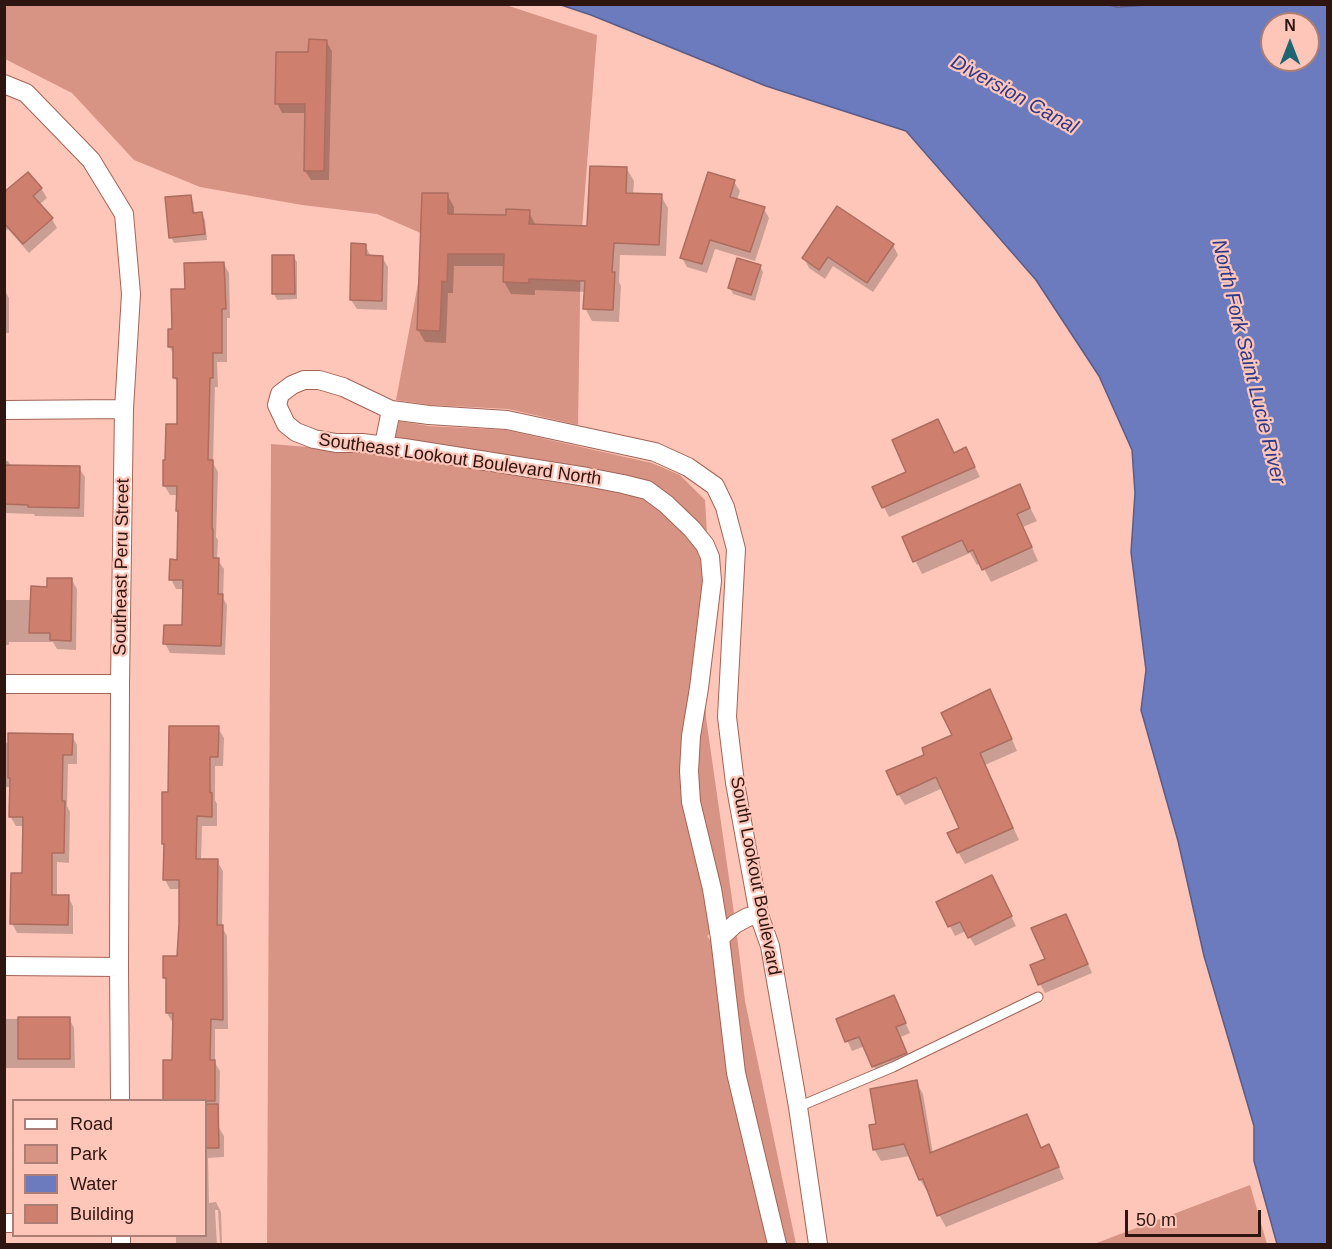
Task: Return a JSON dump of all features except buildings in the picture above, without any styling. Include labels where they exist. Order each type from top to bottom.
[{"type":"street","name":"Southeast Peru Street","points":[[4,84],[26,93],[91,160],[124,214],[132,294],[124,409],[118,967],[120,1099]]},
{"type":"street","name":"Southeast Lookout Boulevard North","points":[[391,410],[343,387],[319,380],[304,380],[292,385],[280,394],[277,405],[286,424],[296,432],[314,439],[336,443],[384,445],[587,477],[646,490],[666,504],[705,545],[710,557],[712,581],[691,736],[689,771],[691,802],[720,938],[736,1073],[777,1245]]},
{"type":"street","points":[[4,410],[124,409]]},
{"type":"street","points":[[384,445],[391,410]]},
{"type":"street","name":"South Lookout Boulevard","points":[[391,410],[507,420],[655,452],[688,467],[715,486],[725,507],[736,549],[727,717],[735,783],[759,915],[770,946],[798,1107],[818,1245]]},
{"type":"street","points":[[705,545],[733,537]]},
{"type":"street","points":[[4,684],[120,684]]},
{"type":"street","points":[[720,938],[735,924],[748,917],[759,915]]},
{"type":"street","points":[[4,966],[118,967]]},
{"type":"lane","points":[[798,1107],[893,1067],[1038,997]]},
{"type":"green space","points":[[5,4],[503,4],[597,35],[581,242],[578,425],[508,409],[430,405],[396,400],[424,252],[450,246],[377,214],[302,205],[200,187],[134,160],[72,93],[5,59]]},
{"type":"green space","points":[[399,421],[429,426],[506,430],[652,463],[680,475],[705,500],[707,533],[694,537],[699,557],[706,555],[704,620],[706,718],[734,913],[707,936],[719,952],[737,936],[745,1001],[796,1244],[267,1244],[271,444],[371,452],[391,458]]},
{"type":"green space","points":[[1250,1185],[1267,1244],[1094,1244]]},
{"type":"water","points":[[1164,4],[1327,5],[1327,1244],[1277,1244],[1254,1161],[1254,1126],[1204,956],[1178,841],[1141,710],[1146,670],[1131,552],[1135,493],[1132,450],[1099,376],[1036,280],[906,131],[766,86],[561,5],[1108,5],[1118,7]]},
{"type":"water label","name":"Diversion Canal","points":[[1014,95]]},
{"type":"water label","name":"North Fork Saint Lucie River","points":[[1248,362]]}]
